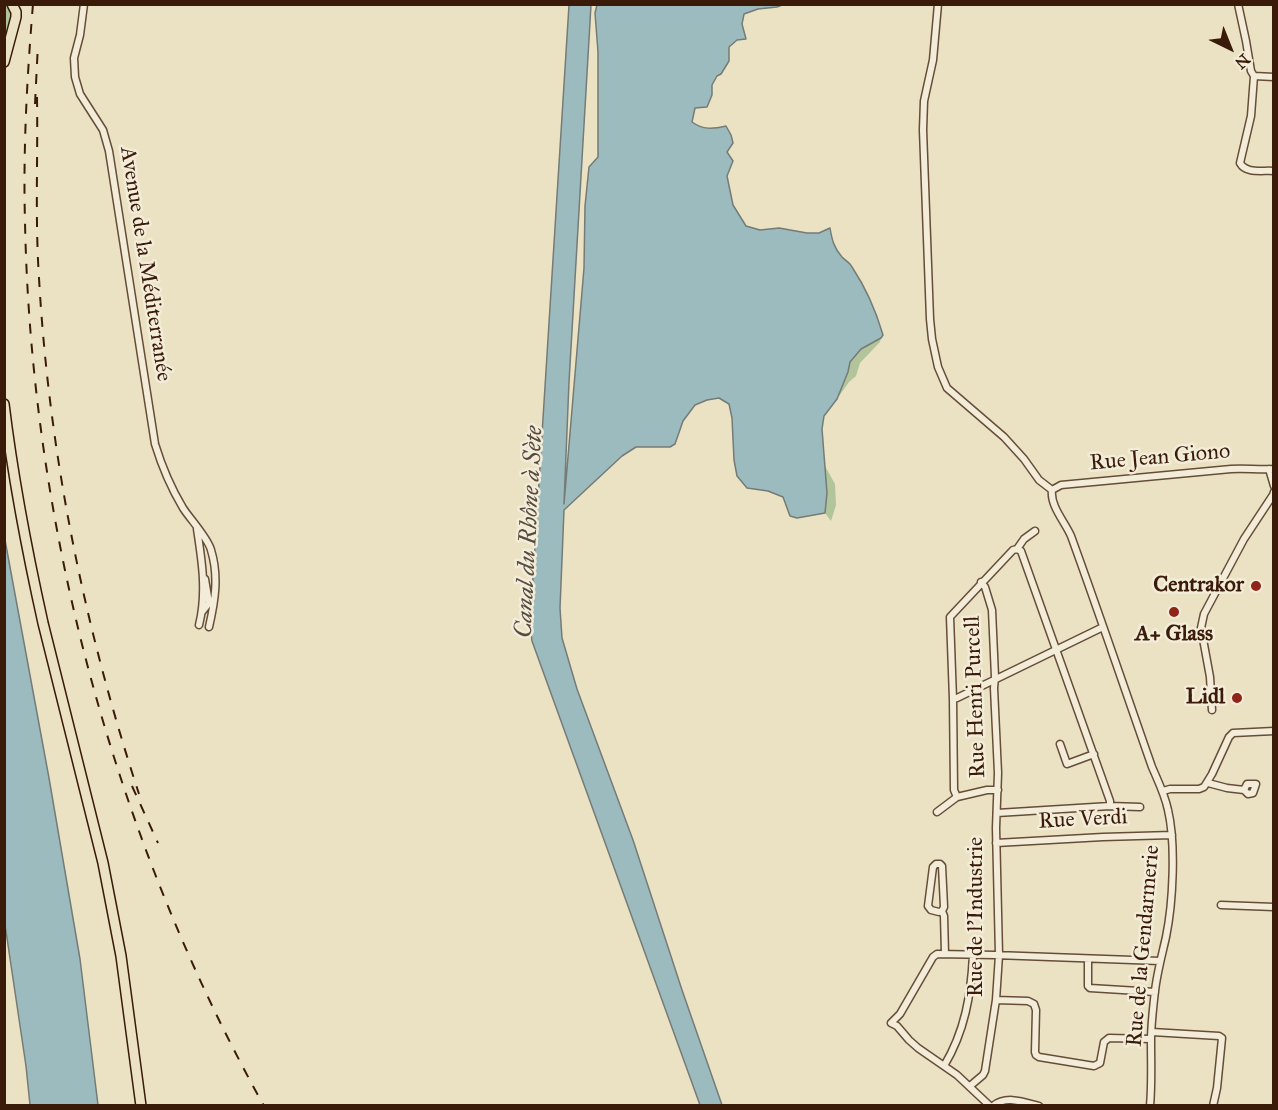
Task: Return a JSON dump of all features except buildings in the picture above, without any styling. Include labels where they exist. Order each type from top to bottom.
[{"type":"main road","points":[[4,62],[16,17],[12,4]]},
{"type":"main road","points":[[4,404],[14,477],[40,614],[103,863],[121,956],[141,1106]]},
{"type":"street","name":"Avenue de la Méditerranée","points":[[84,4],[80,36],[74,58],[75,77],[80,94],[103,130],[109,151],[155,444],[165,474],[183,508],[211,550],[216,573],[216,597],[212,604],[202,612]]},
{"type":"street","points":[[938,4],[933,60],[924,101],[923,130],[930,319],[938,367],[947,388],[1004,437],[1039,480],[1052,490]]},
{"type":"street","points":[[1238,4],[1251,71],[1254,76],[1251,116],[1240,163],[1245,170],[1274,171]]},
{"type":"street","points":[[1254,76],[1274,77]]},
{"type":"street","name":"Rue Jean Giono","points":[[1052,490],[1061,485],[1231,469],[1272,469]]},
{"type":"street","points":[[1272,469],[1274,486]]},
{"type":"street","name":"Rue de la Gendarmerie","points":[[1052,490],[1051,496],[1068,529],[1168,807],[1172,835],[1170,901],[1166,937],[1155,992],[1151,1039],[1150,1106]]},
{"type":"street","points":[[1212,710],[1210,677],[1201,628],[1204,614],[1244,539],[1274,492]]},
{"type":"street","name":"Avenue de la Méditerranée","points":[[197,528],[212,604],[209,627]]},
{"type":"street","points":[[957,797],[954,790],[950,617],[981,582],[1035,531]]},
{"type":"street","points":[[1017,549],[1021,552],[1057,650],[1110,806]]},
{"type":"street","name":"Avenue de la Méditerranée","points":[[199,625],[204,572]]},
{"type":"street","name":"Rue Henri Purcell","points":[[981,582],[985,586],[992,610],[996,680],[994,688],[997,813]]},
{"type":"street","points":[[953,699],[1103,627]]},
{"type":"street","points":[[1163,791],[1204,787],[1233,733],[1274,731]]},
{"type":"street","points":[[1060,744],[1067,764],[1094,754]]},
{"type":"street","points":[[1208,783],[1244,790]]},
{"type":"street","points":[[937,812],[957,797],[987,790],[998,790]]},
{"type":"street","points":[[997,813],[1110,806],[1140,807]]},
{"type":"street","name":"Rue de l'Industrie","points":[[970,1086],[985,1071],[996,1000],[999,955],[997,813]]},
{"type":"street","name":"Rue Verdi","points":[[996,843],[1172,835]]},
{"type":"street","points":[[942,911],[931,910],[928,906],[933,867],[936,864],[942,866],[945,954]]},
{"type":"street","points":[[1221,905],[1274,907]]},
{"type":"street","points":[[1039,1106],[1005,1100],[992,1106],[970,1086],[918,1048],[897,1026],[891,1023],[900,1014],[933,957],[937,954],[945,954],[1160,961]]},
{"type":"street","points":[[944,1066],[963,1026],[967,1012],[973,955]]},
{"type":"street","points":[[1088,959],[1088,986],[1090,988],[1155,992]]},
{"type":"street","points":[[996,1000],[1028,1001],[1034,1004],[1036,1010],[1035,1052],[1039,1057],[1094,1066],[1100,1063],[1104,1042],[1109,1038],[1151,1039]]},
{"type":"street","points":[[1152,1032],[1222,1038],[1213,1106]]},
{"type":"green space","points":[[5,5],[8,5],[12,11],[5,50]]},
{"type":"green space","points":[[881,338],[880,342],[860,363],[856,376],[837,399],[850,362],[861,349]]},
{"type":"green space","points":[[825,466],[835,484],[836,505],[831,521],[825,513],[827,493]]},
{"type":"water","points":[[569,5],[591,5],[564,504],[584,268],[585,206],[589,167],[598,157],[598,52],[595,13],[597,5],[782,5],[744,14],[742,24],[746,39],[737,40],[729,47],[729,61],[712,85],[712,95],[707,107],[695,108],[692,122],[708,128],[726,126],[731,135],[733,143],[727,152],[733,161],[727,176],[733,205],[746,226],[760,230],[779,228],[807,233],[819,233],[830,228],[837,250],[851,266],[866,291],[883,335],[861,349],[850,362],[837,399],[824,416],[822,429],[827,493],[825,513],[797,518],[790,516],[783,497],[768,491],[747,488],[737,476],[729,404],[719,398],[695,405],[683,421],[675,444],[670,447],[636,447],[622,456],[564,510],[560,608],[562,638],[577,689],[633,840],[722,1105],[700,1105],[532,641],[530,625]]},
{"type":"water","points":[[5,540],[80,959],[98,1105],[30,1105],[4,918]]},
{"type":"railway","points":[[33,4],[27,86],[25,168],[25,222],[31,337],[44,451],[64,565],[91,678],[124,789],[165,898],[211,1004],[264,1106]]},
{"type":"railway","points":[[35,104],[38,44]]},
{"type":"railway","points":[[37,97],[39,278],[51,409],[72,539],[86,603],[119,731],[139,794]]},
{"type":"railway","points":[[132,786],[158,843]]},
{"type":"place","name":"Centrakor","points":[[1256,586]]},
{"type":"place","name":"A+ Glass","points":[[1174,612]]},
{"type":"place","name":"Lidl","points":[[1237,698]]},
{"type":"water label","name":"Canal du Rhône à Sète","points":[[530,532]]}]
